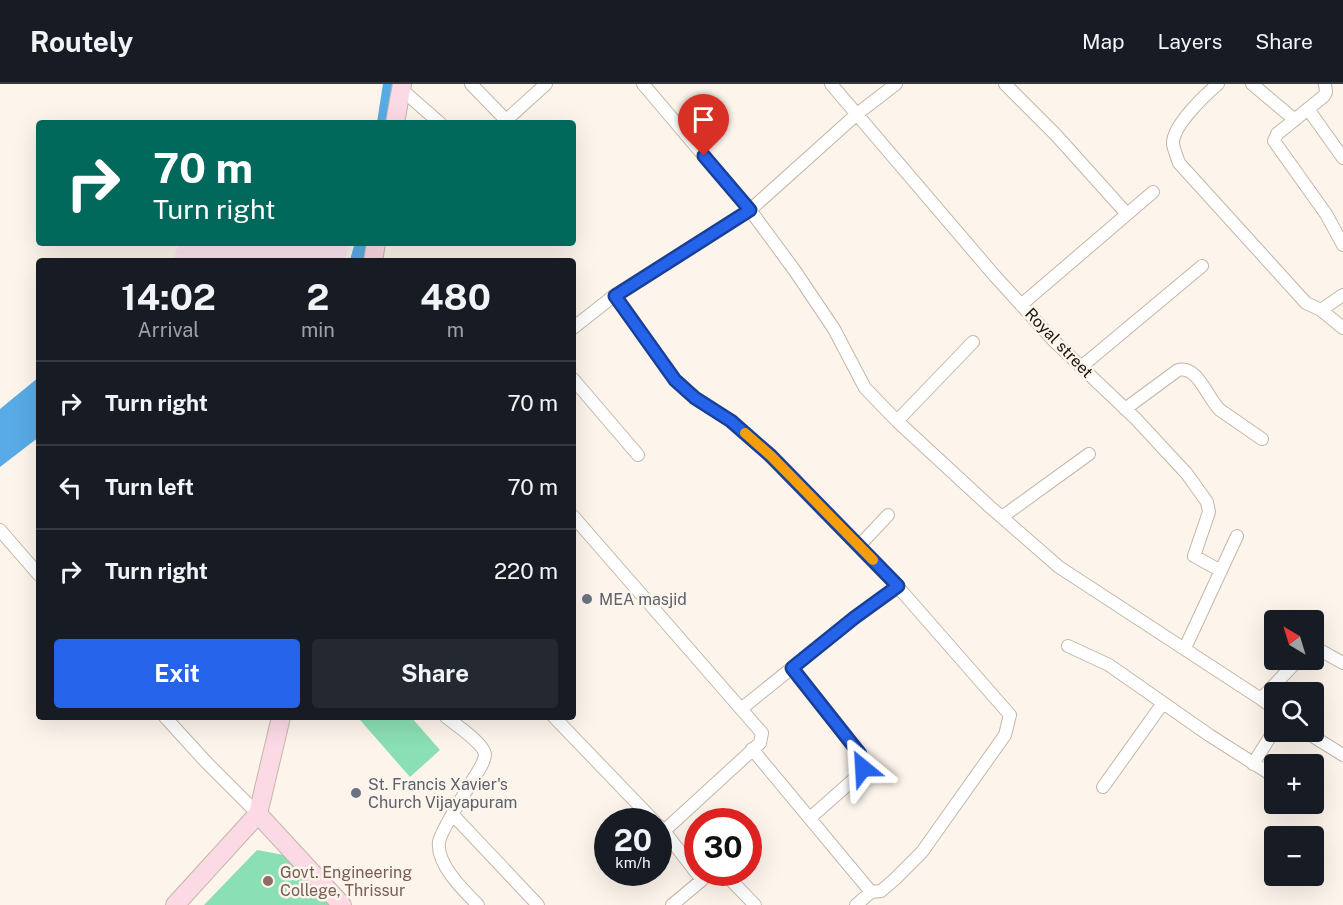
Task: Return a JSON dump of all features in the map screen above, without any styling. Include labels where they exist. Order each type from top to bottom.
[{"type":"main road","points":[[395,120],[401,86]]},
{"type":"main road","points":[[175,905],[258,814],[280,720]]},
{"type":"main road","points":[[258,814],[342,905]]},
{"type":"street","points":[[471,84],[503,120]]},
{"type":"street","points":[[507,120],[546,84]]},
{"type":"street","points":[[643,84],[750,210],[834,329],[865,388],[897,421],[1059,567],[1264,701]]},
{"type":"street","name":"Royal street","points":[[831,84],[1021,304],[1187,474],[1207,502],[1209,512],[1194,556],[1221,571]]},
{"type":"street","points":[[576,326],[615,296],[750,210],[857,114],[896,84]]},
{"type":"street","points":[[1005,84],[1056,135],[1126,214]]},
{"type":"street","points":[[1218,84],[1200,101],[1178,129],[1173,146],[1179,163],[1306,303],[1321,310],[1343,328]]},
{"type":"street","points":[[1252,84],[1295,120]]},
{"type":"street","points":[[1325,84],[1324,96],[1277,134],[1274,141],[1326,214],[1343,245]]},
{"type":"street","points":[[401,86],[437,120]]},
{"type":"street","points":[[1308,109],[1343,158]]},
{"type":"street","points":[[1021,304],[1153,192]]},
{"type":"street","points":[[1081,367],[1202,266]]},
{"type":"street","points":[[1321,310],[1343,295]]},
{"type":"street","points":[[615,296],[675,380],[695,398],[731,421],[771,456],[898,586],[1010,715],[1005,735],[922,852],[896,879],[881,891],[871,892],[856,905]]},
{"type":"street","points":[[897,421],[973,342]]},
{"type":"street","points":[[1125,409],[1178,370],[1187,369],[1193,372],[1220,410],[1262,439]]},
{"type":"street","points":[[576,383],[638,455]]},
{"type":"street","points":[[1002,517],[1089,454]]},
{"type":"street","points":[[859,546],[888,515]]},
{"type":"street","points":[[576,519],[762,733],[760,743],[672,815]]},
{"type":"street","points":[[0,530],[36,572]]},
{"type":"street","points":[[1185,648],[1237,536]]},
{"type":"street","points":[[741,709],[854,618],[898,586]]},
{"type":"street","points":[[1068,646],[1109,665],[1264,770]]},
{"type":"street","points":[[1324,652],[1343,663]]},
{"type":"street","points":[[792,668],[860,754],[863,761],[862,772],[810,818]]},
{"type":"street","points":[[1261,699],[1289,670]]},
{"type":"street","points":[[1103,787],[1163,703]]},
{"type":"street","points":[[168,720],[258,814]]},
{"type":"street","points":[[450,720],[479,744],[484,751],[484,760],[480,768],[442,834],[440,848],[451,876],[478,905]]},
{"type":"street","points":[[557,720],[642,808]]},
{"type":"street","points":[[1253,764],[1267,742]]},
{"type":"street","points":[[1322,742],[1343,755]]},
{"type":"street","points":[[752,749],[871,892]]},
{"type":"street","points":[[453,815],[538,905]]},
{"type":"street","points":[[672,840],[684,853]]},
{"type":"street","points":[[672,905],[694,886]]},
{"type":"street","points":[[737,886],[755,905]]},
{"type":"shaded area","points":[[177,246],[349,246],[346,258],[175,258]]},
{"type":"green space","points":[[360,720],[414,720],[440,750],[410,777]]},
{"type":"green space","name":"Govt. Engineering College, Thrissur","points":[[257,850],[289,856],[330,905],[204,905]]},
{"type":"water","points":[[36,379],[36,439],[0,467],[0,409]]},
{"type":"waterway","points":[[384,120],[390,84]]},
{"type":"waterway","points":[[358,258],[361,246]]},
{"type":"slow traffic","points":[[745,433],[771,456],[873,560]]},
{"type":"place","name":"MEA masjid","points":[[587,599]]},
{"type":"place","name":"St. Francis Xavier's Church Vijayapuram","points":[[356,793]]},
{"type":"place","name":"Govt. Engineering College, Thrissur","points":[[268,881]]},
{"type":"route","points":[[704,156],[750,210],[615,296],[675,380],[695,398],[731,421],[771,456],[898,586],[792,668],[860,754],[863,768]]}]
